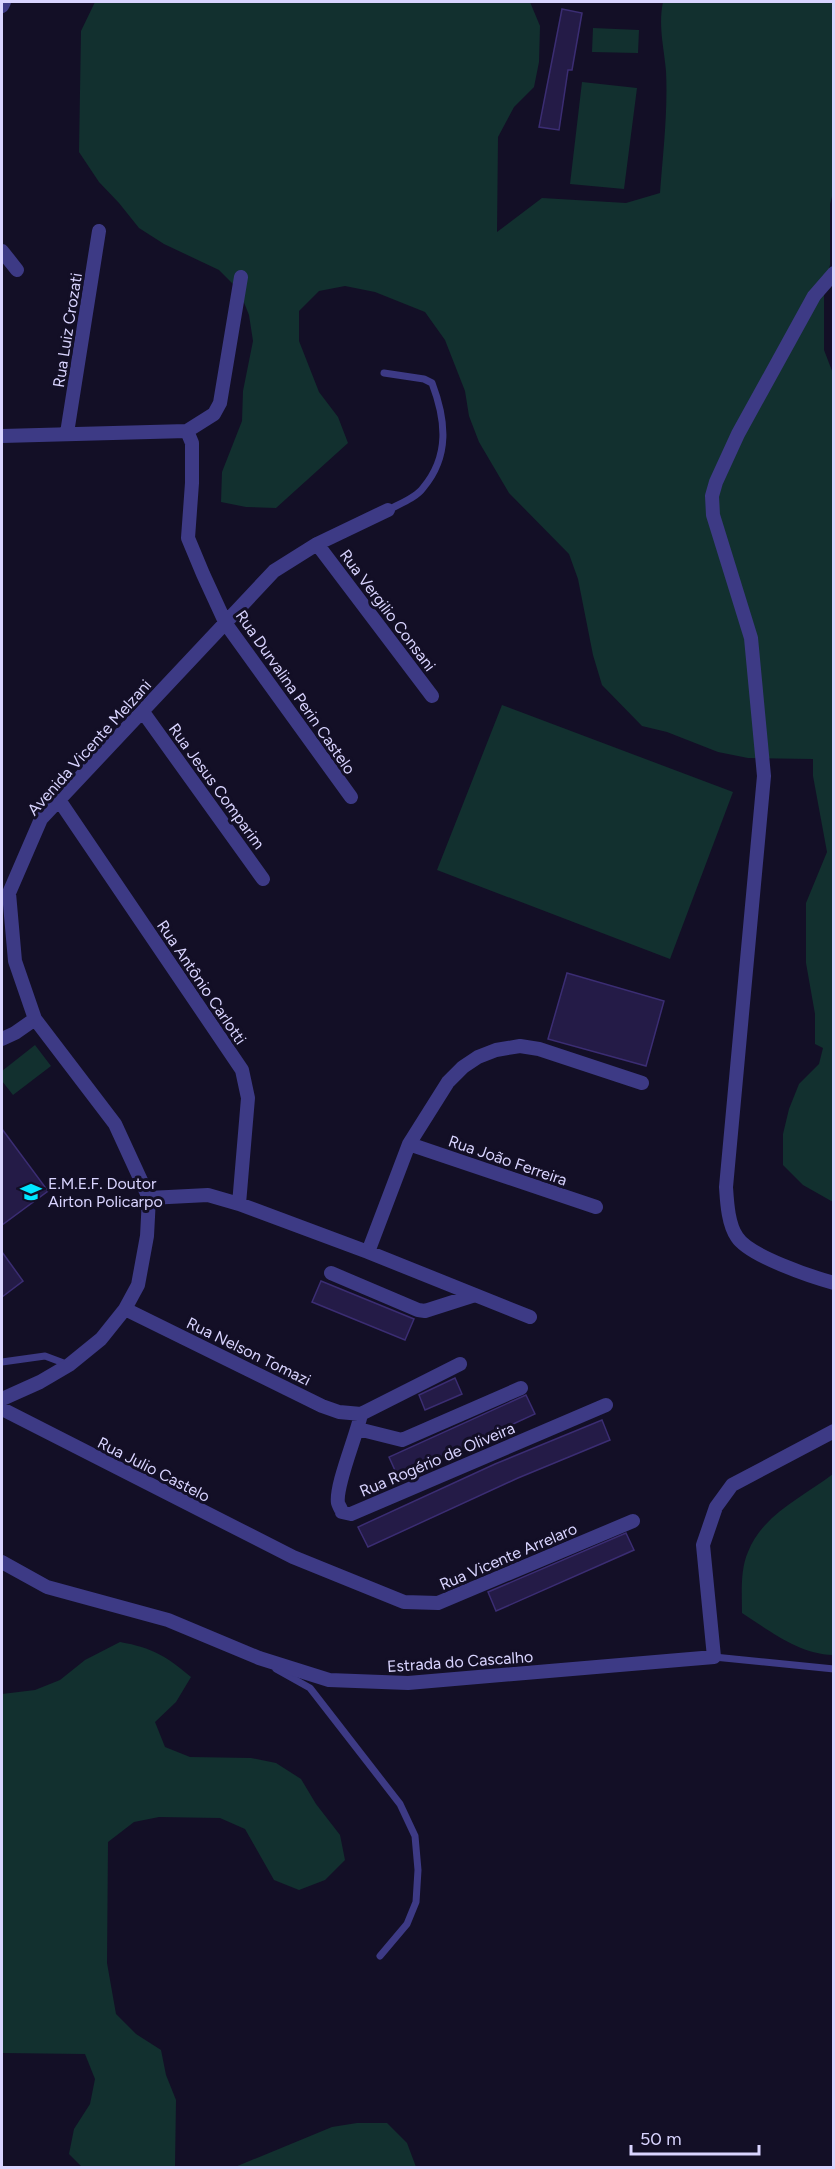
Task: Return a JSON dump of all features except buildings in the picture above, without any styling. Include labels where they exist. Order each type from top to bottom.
[{"type":"street","points":[[2,6],[4,2]]},
{"type":"street","name":"Rua Luiz Crozati","points":[[67,433],[99,231]]},
{"type":"street","points":[[2,251],[17,270]]},
{"type":"street","points":[[834,273],[814,296],[738,434],[712,496],[713,515],[751,638],[764,776],[726,1187],[728,1205],[737,1237],[748,1247],[809,1276],[834,1283]]},
{"type":"street","points":[[2,436],[187,431],[214,414],[220,403],[241,277]]},
{"type":"street","name":"Rua Durvalina Perin Castelo","points":[[187,431],[192,443],[188,538],[226,624],[351,797]]},
{"type":"street","name":"Avenida Vicente Melzani","points":[[2,1399],[40,1382],[69,1365],[101,1339],[125,1309],[138,1285],[147,1236],[149,1198],[115,1124],[35,1019],[15,960],[9,893],[41,819],[274,572],[317,544],[388,510]]},
{"type":"street","name":"Rua Vergilio Consani","points":[[317,544],[432,696]]},
{"type":"street","name":"Rua Jesus Comparim","points":[[143,712],[263,879]]},
{"type":"street","name":"Rua Antônio Carlotti","points":[[60,800],[242,1070],[248,1098],[239,1204]]},
{"type":"street","points":[[2,1039],[35,1019]]},
{"type":"street","points":[[368,1252],[409,1144],[448,1082],[478,1057],[496,1050],[520,1046],[539,1049],[642,1083]]},
{"type":"street","name":"Rua João Ferreira","points":[[409,1144],[596,1207]]},
{"type":"street","points":[[149,1198],[208,1195],[239,1204],[368,1252],[530,1317]]},
{"type":"street","points":[[331,1273],[418,1310],[425,1311],[475,1295]]},
{"type":"street","name":"Rua Nelson Tomazi","points":[[125,1309],[322,1406],[339,1412],[361,1414]]},
{"type":"street","points":[[361,1414],[460,1364]]},
{"type":"street","points":[[358,1429],[402,1440],[521,1388]]},
{"type":"street","name":"Rua Rogério de Oliveira","points":[[361,1414],[339,1488],[338,1504],[342,1512],[351,1514],[606,1405]]},
{"type":"street","name":"Rua Julio Castelo","points":[[2,1409],[293,1557]]},
{"type":"street","points":[[714,1657],[703,1545],[716,1507],[732,1485],[834,1431]]},
{"type":"street","name":"Rua Vicente Arrelaro","points":[[293,1557],[404,1602],[438,1603],[633,1521]]},
{"type":"street","name":"Estrada do Cascalho","points":[[2,1562],[47,1587],[168,1620],[259,1658],[329,1680],[408,1683],[714,1657]]},
{"type":"lane","points":[[384,373],[424,379],[432,383],[441,407],[444,432],[440,461],[422,490],[388,510]]},
{"type":"lane","points":[[2,1362],[45,1356],[69,1365]]},
{"type":"lane","name":"Estrada do Cascalho","points":[[714,1657],[834,1669]]},
{"type":"lane","points":[[259,1658],[310,1689],[400,1804],[415,1836],[418,1870],[416,1902],[406,1924],[380,1956]]},
{"type":"green space","points":[[95,2],[530,2],[540,26],[539,62],[534,87],[514,107],[498,137],[497,232],[542,198],[626,203],[660,193],[666,102],[666,71],[661,28],[663,2],[833,2],[834,189],[830,204],[830,265],[824,290],[824,350],[834,376],[833,1202],[803,1185],[783,1165],[783,1134],[789,1109],[799,1084],[819,1064],[823,1048],[815,1044],[815,1014],[806,963],[806,903],[827,852],[813,776],[813,759],[748,758],[718,752],[667,732],[642,726],[602,685],[593,655],[578,579],[569,554],[509,493],[479,442],[469,416],[465,391],[445,340],[425,312],[375,292],[345,286],[319,291],[299,311],[299,341],[319,392],[338,417],[348,443],[276,508],[246,507],[221,502],[222,472],[242,421],[243,391],[253,341],[249,315],[239,290],[219,270],[164,244],[139,228],[99,182],[79,152],[81,31]]},
{"type":"green space","points":[[593,28],[639,30],[638,53],[592,52]]},
{"type":"green space","points":[[582,82],[637,88],[624,189],[570,184]]},
{"type":"green space","points":[[502,705],[733,792],[670,959],[437,870]]},
{"type":"green space","points":[[35,1045],[51,1066],[13,1095],[2,1081],[2,1071]]},
{"type":"green space","points":[[833,1474],[833,1655],[808,1651],[797,1646],[742,1613],[742,1590],[745,1559],[763,1527],[785,1507]]},
{"type":"green space","points":[[120,1642],[142,1647],[158,1654],[191,1677],[176,1702],[155,1722],[165,1747],[190,1757],[251,1758],[276,1763],[301,1779],[316,1804],[340,1835],[345,1860],[325,1880],[299,1890],[274,1880],[245,1829],[220,1818],[159,1817],[134,1822],[108,1842],[107,1963],[116,2014],[136,2034],[161,2050],[166,2075],[176,2100],[175,2166],[170,2167],[82,2167],[69,2154],[74,2129],[90,2104],[95,2079],[85,2054],[2,2053],[2,1694],[35,1690],[60,1680],[85,1660]]},
{"type":"green space","points":[[357,2123],[387,2123],[407,2143],[416,2167],[235,2167],[332,2127]]},
{"type":"place","name":"E.M.E.F. Doutor Airton Policarpo","points":[[31,1192]]}]
